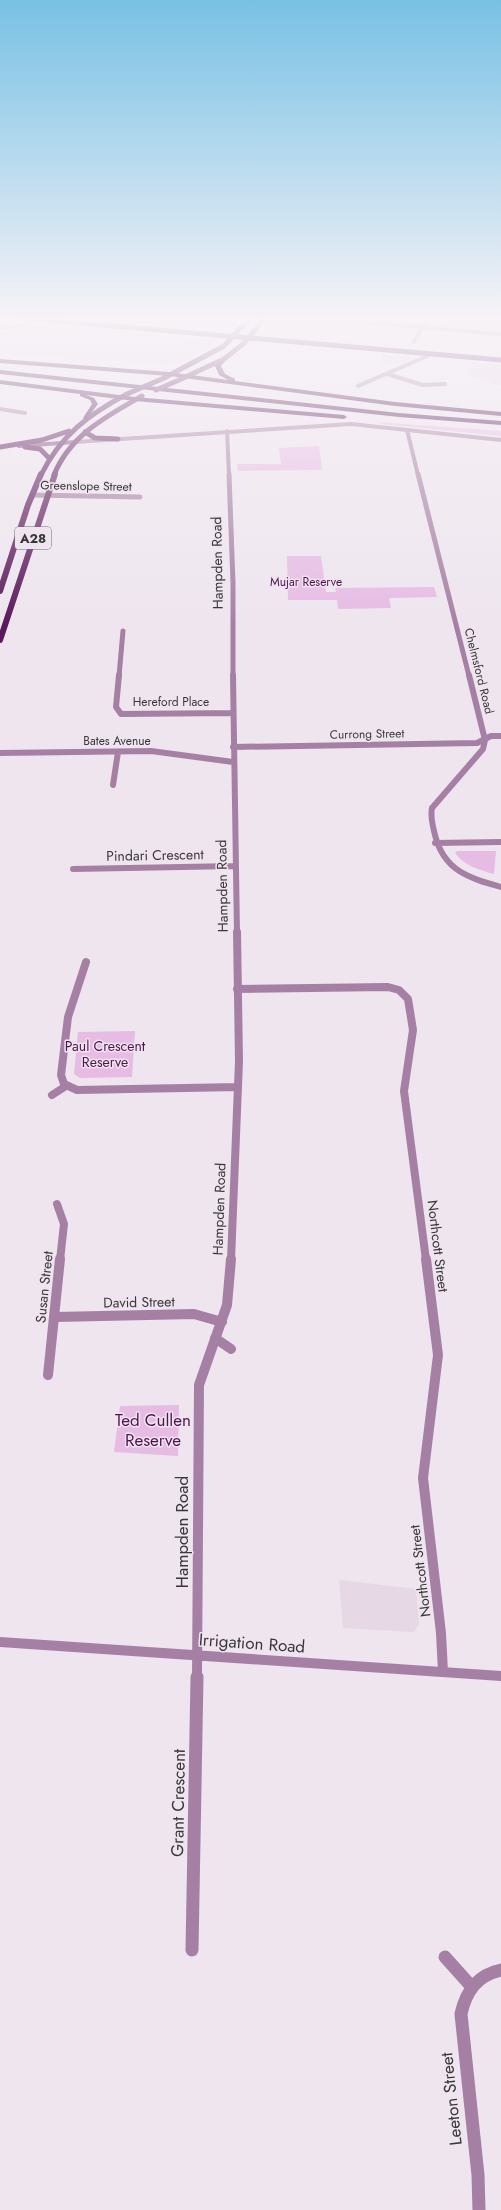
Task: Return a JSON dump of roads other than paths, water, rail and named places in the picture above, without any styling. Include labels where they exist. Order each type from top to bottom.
[{"type":"highway","name":"A28","points":[[0,591],[32,495],[48,457],[70,431],[85,419]]},
{"type":"highway","name":"A28","points":[[0,640],[46,495],[58,465],[75,442],[100,419]]},
{"type":"highway","points":[[373,419],[501,424]]},
{"type":"highway","points":[[446,419],[501,424]]},
{"type":"highway","points":[[0,447],[42,440],[70,431]]},
{"type":"highway","points":[[85,432],[95,438],[118,439]]},
{"type":"highway","points":[[0,447],[37,448],[48,457]]},
{"type":"main road","points":[[0,447],[75,442]]},
{"type":"street","points":[[75,442],[337,424],[501,440]]},
{"type":"street","name":"Chelmsford Road","points":[[407,430],[485,740]]},
{"type":"street","name":"Hampden Road","points":[[198,1656],[199,1385],[202,1372],[222,1322],[230,1289],[238,1087],[236,866],[233,762],[233,583],[227,431]]},
{"type":"street","name":"Greenslope Street","points":[[32,495],[140,497]]},
{"type":"street","name":"Hereford Place","points":[[122,631],[116,707],[121,714],[233,713]]},
{"type":"street","name":"Currong Street","points":[[233,747],[477,743],[491,736],[501,736]]},
{"type":"street","points":[[485,740],[483,749],[432,808],[435,843],[440,854],[454,869],[472,878],[501,887]]},
{"type":"street","points":[[113,785],[118,752]]},
{"type":"street","name":"Bates Avenue","points":[[0,753],[173,753],[233,762]]},
{"type":"street","points":[[435,843],[501,842]]},
{"type":"street","name":"Pindari Crescent","points":[[73,869],[236,866]]},
{"type":"street","points":[[86,962],[68,1017],[61,1075],[62,1082],[66,1086],[77,1090],[238,1087]]},
{"type":"street","name":"Northcott Street","points":[[237,988],[388,987],[403,992],[410,1002],[413,1036],[404,1091],[438,1355],[423,1478],[441,1633],[443,1672]]},
{"type":"street","points":[[52,1095],[66,1086]]},
{"type":"street","name":"Susan Street","points":[[48,1375],[64,1224],[62,1214],[57,1204]]},
{"type":"street","name":"David Street","points":[[55,1317],[194,1314],[210,1317],[222,1322]]},
{"type":"street","points":[[215,1338],[231,1349]]},
{"type":"street","name":"Irrigation Road","points":[[0,1642],[501,1676]]},
{"type":"street","name":"Grant Crescent","points":[[192,1950],[198,1656]]},
{"type":"street","points":[[445,1957],[471,1986]]},
{"type":"street","name":"Leeton Street","points":[[479,2210],[478,2175],[461,2020],[463,2003],[471,1986],[485,1974],[501,1970]]},
{"type":"park label","name":"Mujar Reserve","points":[[306,582]]},
{"type":"park label","name":"Paul Crescent Reserve","points":[[105,1054]]},
{"type":"park label","name":"Ted Cullen Reserve","points":[[153,1430]]}]
